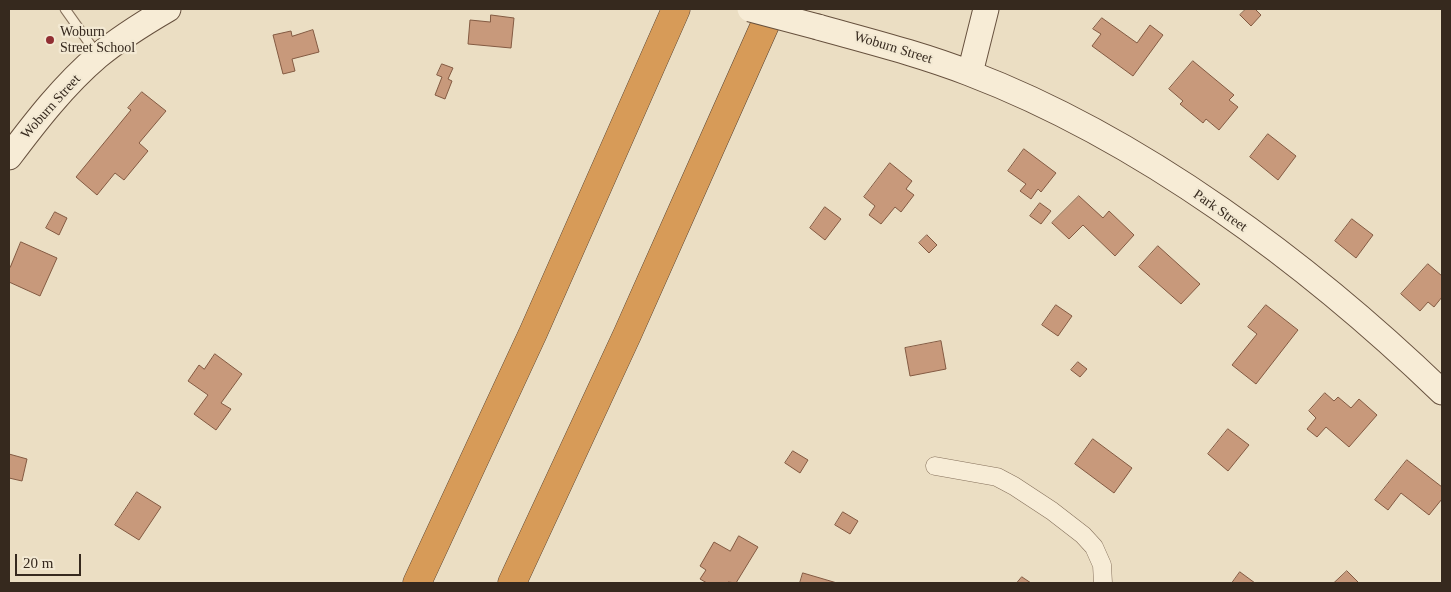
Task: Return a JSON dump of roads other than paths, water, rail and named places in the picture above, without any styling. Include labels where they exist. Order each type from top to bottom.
[{"type":"highway","points":[[418,583],[537,324],[676,9]]},
{"type":"highway","points":[[512,583],[627,335],[772,9]]},
{"type":"street","name":"Woburn Street","points":[[9,157],[42,114],[98,56],[133,30],[168,9]]},
{"type":"street","name":"Woburn Street","points":[[750,9],[908,52],[970,73]]},
{"type":"street","points":[[970,73],[986,9]]},
{"type":"street","name":"Park Street","points":[[970,73],[1092,130],[1210,203],[1326,289],[1410,360],[1442,392]]},
{"type":"street","points":[[935,466],[997,477],[1052,511],[1083,535],[1094,547],[1102,565],[1103,583]]},
{"type":"lane","points":[[66,9],[98,56]]},
{"type":"place","name":"Woburn Street School","points":[[50,40]]}]
